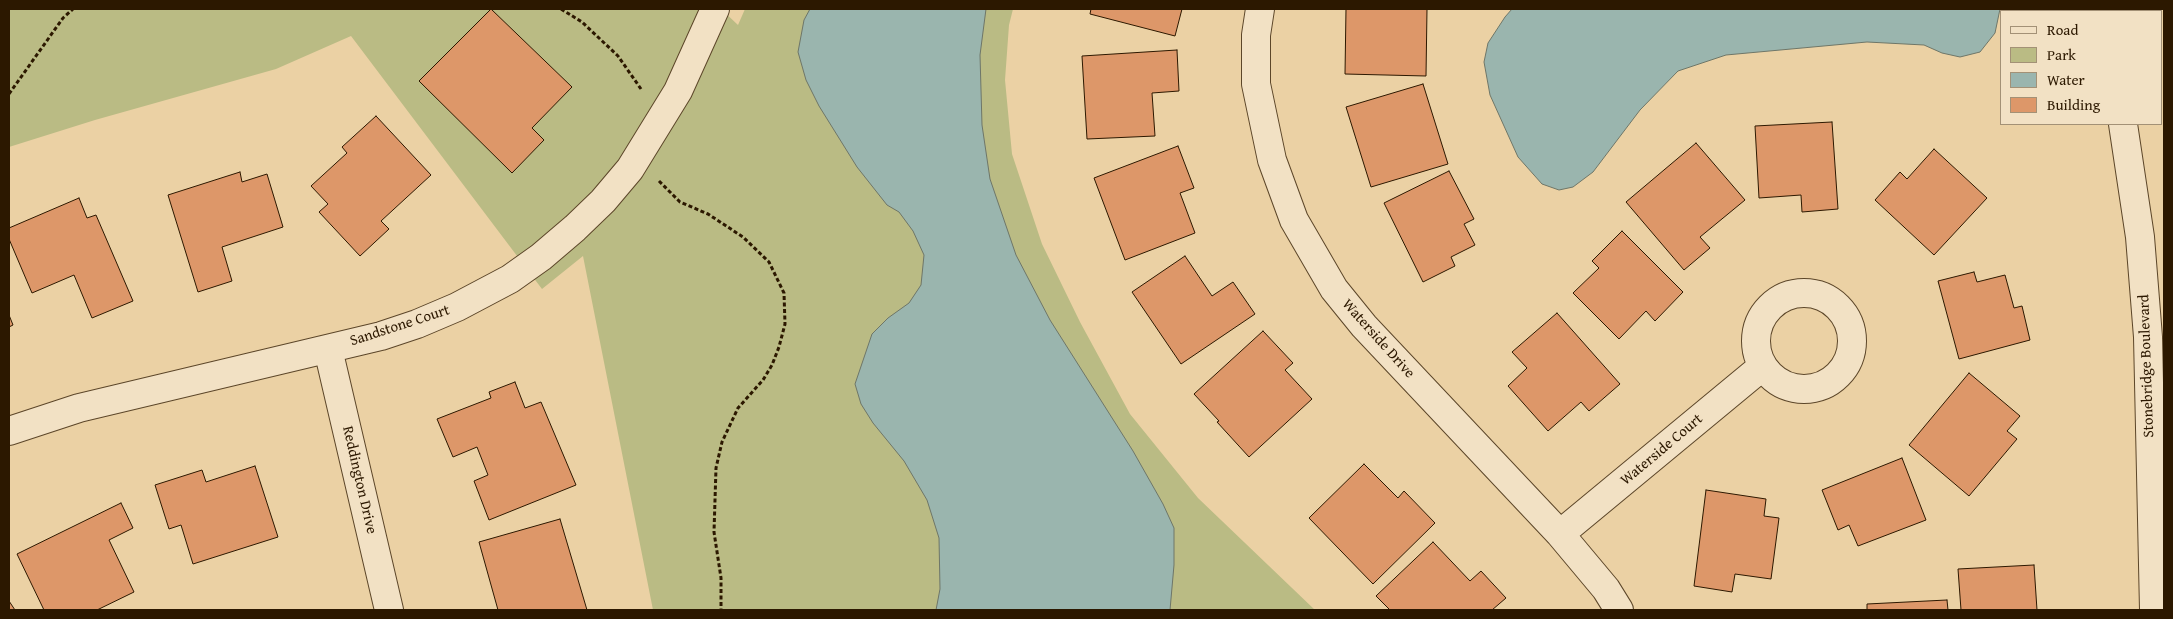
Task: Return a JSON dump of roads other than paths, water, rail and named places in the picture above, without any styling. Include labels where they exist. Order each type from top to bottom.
[{"type":"street","name":"Sandstone Court","points":[[9,431],[79,408],[328,349],[417,324],[457,307],[510,279],[541,257],[575,228],[603,201],[630,169],[678,91],[715,9]]},
{"type":"street","name":"Waterside Drive","points":[[1260,9],[1256,35],[1256,84],[1272,160],[1294,220],[1334,289],[1364,326],[1560,534],[1606,589],[1619,610]]},
{"type":"street","name":"Stonebridge Boulevard","points":[[2123,125],[2140,237],[2148,337],[2154,610]]},
{"type":"street","name":"Reddington Drive","points":[[328,349],[389,610]]},
{"type":"street","name":"Waterside Court","points":[[1560,534],[1763,366]]},
{"type":"water","points":[[810,9],[986,9],[980,55],[982,125],[990,179],[1016,255],[1050,320],[1133,451],[1163,504],[1174,528],[1174,565],[1170,610],[936,610],[940,589],[939,538],[927,500],[904,461],[873,423],[861,404],[855,384],[872,334],[888,318],[909,303],[921,285],[924,255],[913,231],[899,212],[887,205],[857,167],[819,106],[806,80],[798,52],[804,20]]},
{"type":"water","points":[[1512,9],[2000,9],[1995,33],[1980,52],[1960,57],[1942,53],[1924,45],[1867,42],[1726,55],[1678,71],[1640,110],[1593,172],[1573,187],[1559,190],[1542,184],[1518,157],[1490,95],[1484,62],[1488,43]]}]
